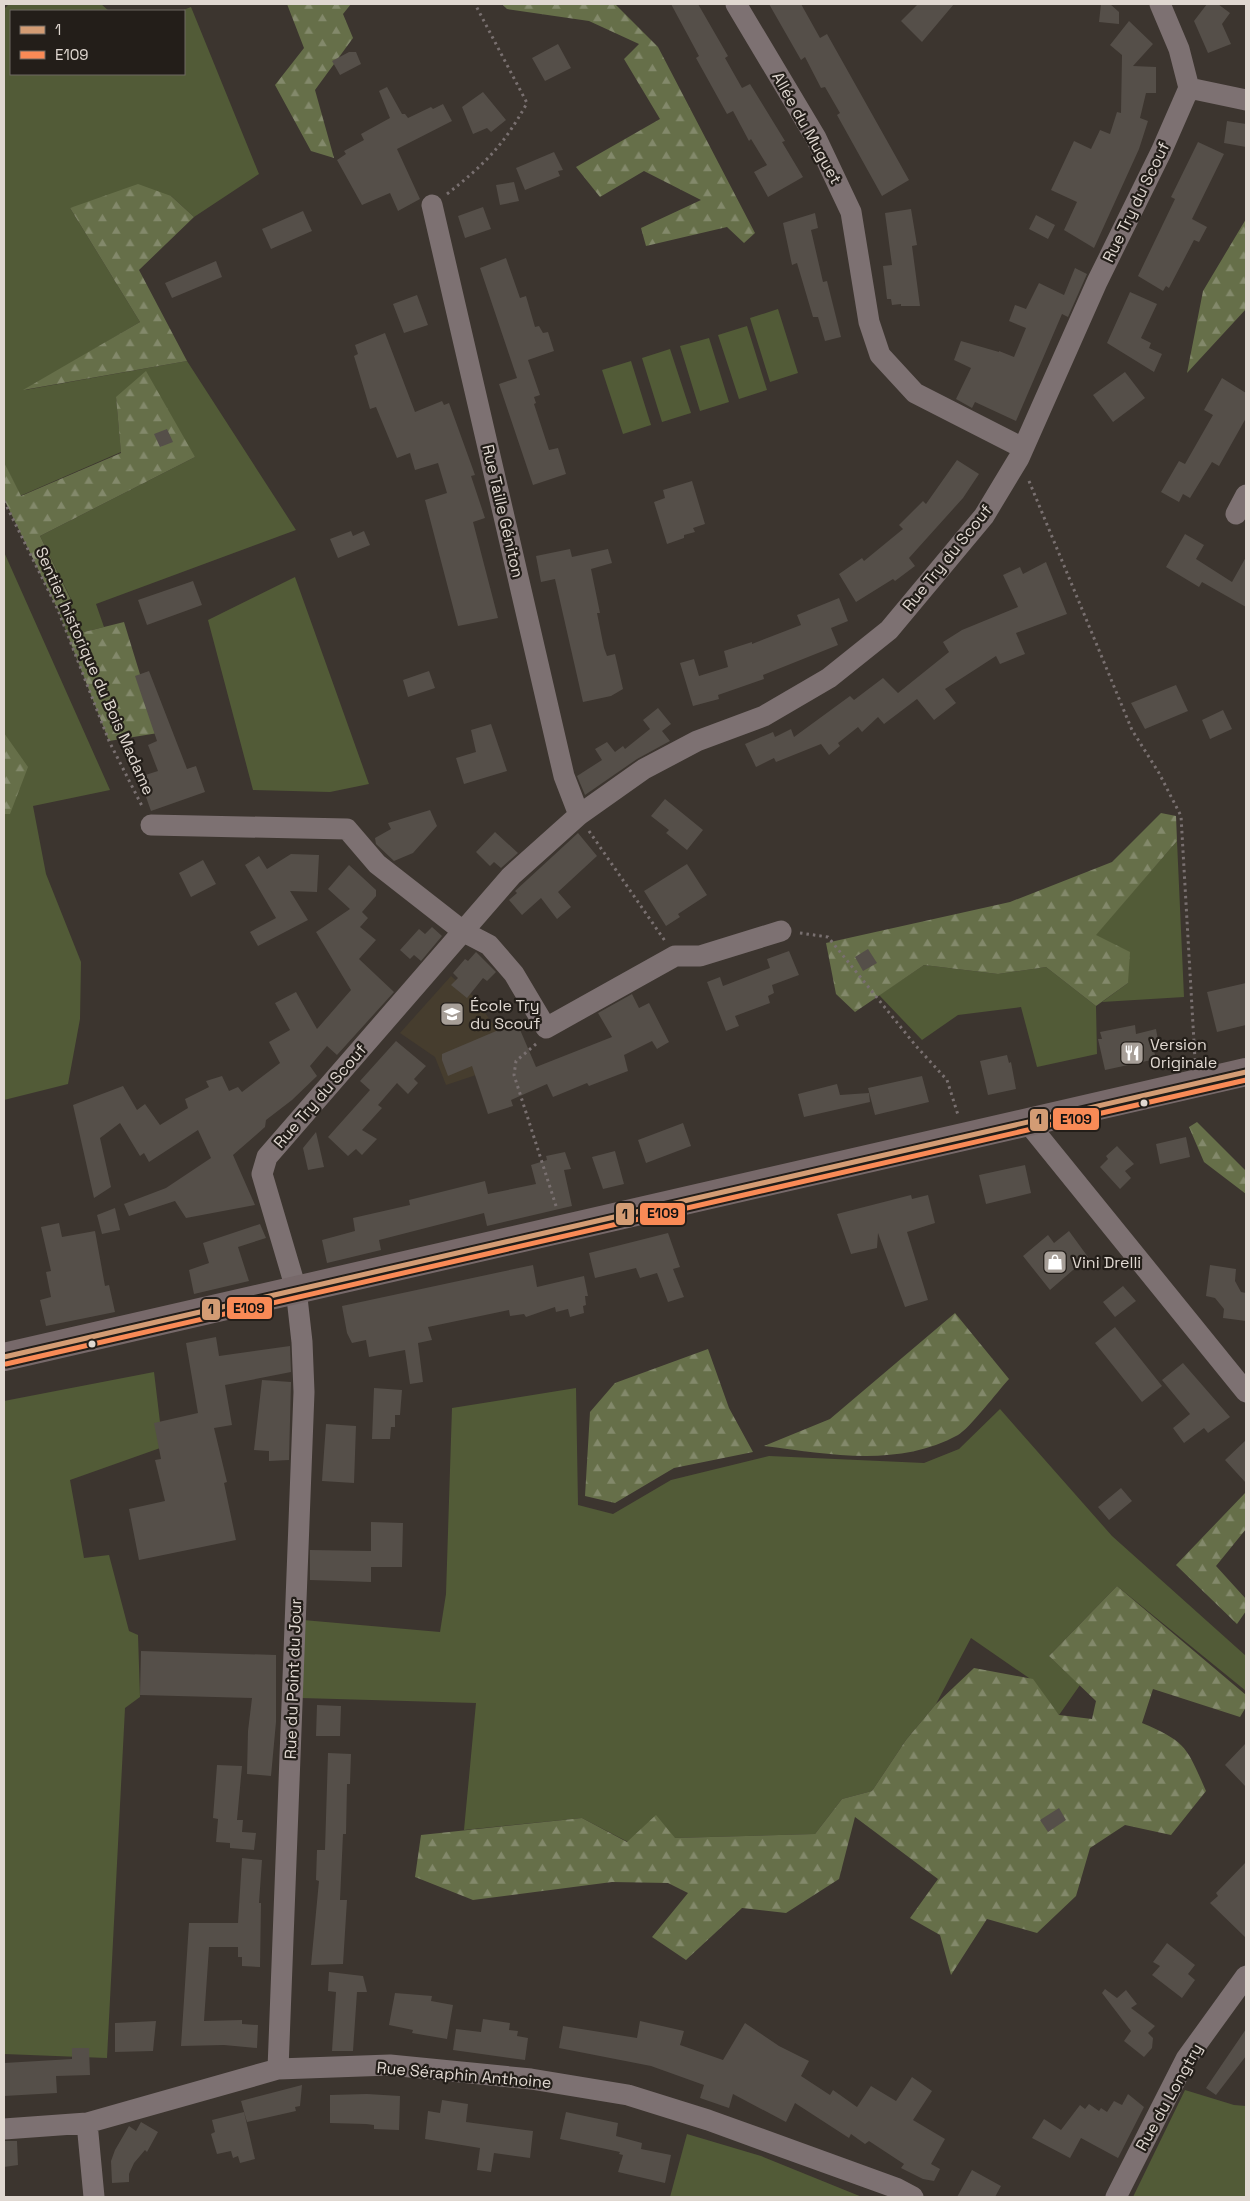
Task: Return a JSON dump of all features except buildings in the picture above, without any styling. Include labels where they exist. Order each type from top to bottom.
[{"type":"main road","points":[[4,1357],[1246,1072]]},
{"type":"street","name":"Allée du Muguet","points":[[736,4],[816,138],[851,212],[869,322],[880,355],[915,393],[1021,453]]},
{"type":"street","points":[[1160,4],[1179,49],[1189,88],[1246,100]]},
{"type":"street","name":"Rue Try du Scouf","points":[[296,1289],[262,1174],[267,1157],[464,932],[510,876],[579,815],[652,765],[697,741],[772,712],[830,678],[881,636],[984,516],[1021,453],[1097,282],[1161,152],[1189,88]]},
{"type":"street","name":"Rue Taille Géniton","points":[[432,205],[564,776],[579,815]]},
{"type":"street","points":[[1236,514],[1246,495]]},
{"type":"street","points":[[151,825],[347,829],[377,864],[464,932],[489,945],[514,974],[546,1028],[675,956],[700,956],[781,931]]},
{"type":"street","points":[[1028,1123],[1246,1392]]},
{"type":"street","name":"Rue du Point du Jour","points":[[278,2069],[304,1392],[302,1342],[296,1289]]},
{"type":"street","name":"Rue du Longtry","points":[[1116,2197],[1186,2059],[1246,1976]]},
{"type":"street","name":"Rue Séraphin Anthoine","points":[[4,2129],[87,2123],[278,2069],[390,2065],[531,2079],[628,2095],[708,2120],[896,2188],[913,2197]]},
{"type":"street","points":[[87,2123],[94,2197]]},
{"type":"path","points":[[432,205],[481,167],[512,130],[526,103],[475,4]]},
{"type":"path","points":[[1021,453],[1132,730],[1159,774],[1181,816],[1196,1084]]},
{"type":"path","name":"Sentier historique du Bois Madame","points":[[4,500],[58,610],[109,741],[151,825]]},
{"type":"path","points":[[579,815],[675,956]]},
{"type":"path","points":[[781,931],[828,937],[916,1046],[947,1080],[964,1138]]},
{"type":"path","points":[[546,1028],[538,1042],[516,1061],[514,1068],[563,1228]]},
{"type":"shaded area","name":"École Try du Scouf","points":[[451,976],[473,996],[498,1031],[512,1063],[446,1085],[435,1057],[400,1033]]},
{"type":"green space","points":[[9,4],[101,4],[108,10],[10,10],[10,75],[185,75],[184,10],[191,7],[259,174],[194,217],[171,196],[70,208],[140,322],[25,390],[187,361],[296,530],[96,604],[104,627],[68,636],[58,610],[72,601],[40,536],[195,457],[116,397],[121,452],[20,496],[4,462],[4,9]]},
{"type":"green space","points":[[287,4],[351,4],[343,14],[353,38],[315,90],[334,158],[311,151],[275,85],[304,48]]},
{"type":"green space","points":[[502,4],[615,4],[658,47],[755,233],[744,243],[727,227],[646,246],[641,228],[701,200],[644,171],[600,197],[576,167],[660,119],[624,59],[639,44],[589,21],[507,9]]},
{"type":"green space","points":[[138,184],[171,196],[194,217],[139,270],[187,361],[23,390],[140,322],[70,208]]},
{"type":"green space","points":[[1246,219],[1246,309],[1187,373],[1203,291]]},
{"type":"green space","points":[[778,309],[798,373],[770,382],[750,318]]},
{"type":"green space","points":[[747,326],[767,390],[739,399],[718,335]]},
{"type":"green space","points":[[709,338],[729,402],[700,411],[680,346]]},
{"type":"green space","points":[[670,349],[691,413],[662,422],[642,358]]},
{"type":"green space","points":[[631,361],[651,425],[623,434],[602,370]]},
{"type":"green space","points":[[146,371],[195,457],[40,536],[72,602],[58,610],[4,499],[4,462],[21,496],[121,453],[116,397]]},
{"type":"green space","points":[[4,552],[110,790],[33,806],[46,874],[81,962],[80,1019],[68,1084],[4,1100]]},
{"type":"green space","points":[[295,577],[369,784],[330,792],[253,790],[208,620]]},
{"type":"green space","points":[[124,622],[158,733],[109,741],[68,636]]},
{"type":"green space","points":[[4,733],[28,767],[10,814],[4,814]]},
{"type":"green space","points":[[1161,813],[1176,816],[1177,841],[1096,935],[1130,952],[1128,983],[1096,1006],[1046,967],[998,974],[924,965],[855,1012],[836,994],[826,943],[1010,902],[1112,862]]},
{"type":"green space","points":[[1177,841],[1184,997],[1102,1002],[1128,983],[1095,935]]},
{"type":"green space","points":[[924,965],[998,974],[1046,967],[1096,1006],[1097,1054],[1037,1067],[1021,1007],[958,1015],[922,1040],[879,995]]},
{"type":"green space","points":[[1197,1122],[1246,1171],[1246,1194],[1204,1162],[1189,1127]]},
{"type":"green space","points":[[955,1313],[1009,1379],[976,1418],[958,1435],[935,1445],[911,1452],[887,1455],[838,1455],[764,1446],[830,1419]]},
{"type":"green space","points":[[708,1349],[729,1408],[753,1452],[674,1468],[615,1503],[585,1496],[590,1412],[615,1383]]},
{"type":"green space","points":[[154,1372],[163,1447],[70,1480],[84,1558],[109,1555],[129,1631],[138,1635],[140,1697],[125,1708],[107,2058],[4,2054],[4,1401]]},
{"type":"green space","points":[[576,1388],[578,1505],[613,1514],[671,1480],[769,1456],[924,1463],[959,1449],[1000,1409],[1112,1536],[1246,1656],[1246,1691],[1117,1586],[1049,1656],[1080,1685],[1059,1715],[1029,1678],[971,1638],[936,1704],[906,1740],[872,1791],[842,1799],[815,1834],[674,1838],[628,1842],[582,1818],[464,1830],[476,1703],[301,1698],[303,1620],[440,1632],[446,1594],[452,1408]]},
{"type":"green space","points":[[1246,1492],[1246,1529],[1216,1566],[1246,1599],[1246,1611],[1237,1624],[1176,1565]]},
{"type":"green space","points":[[1117,1586],[1246,1695],[1246,1707],[1240,1717],[1153,1689],[1142,1723],[1168,1736],[1184,1748],[1206,1791],[1171,1835],[1125,1825],[1090,1848],[1076,1896],[1037,1933],[987,1919],[951,1975],[940,1935],[910,1918],[938,1879],[855,1817],[839,1879],[786,1913],[742,1908],[686,1960],[652,1937],[688,1893],[668,1883],[612,1882],[473,1900],[415,1877],[421,1835],[582,1818],[627,1842],[656,1815],[675,1838],[815,1834],[842,1799],[872,1791],[906,1740],[936,1704],[974,1668],[1033,1679],[1059,1715],[1092,1719],[1096,1701],[1049,1656]]},
{"type":"green space","points":[[1185,2090],[1234,2105],[1246,2106],[1246,2197],[1133,2197]]},
{"type":"green space","points":[[687,2134],[761,2156],[862,2197],[670,2197]]},
{"type":"transit line","name":"1","points":[[4,1357],[1246,1072]]},
{"type":"transit line","name":"E109","points":[[6,1364],[1246,1080]]},
{"type":"place","name":"École Try du Scouf","points":[[452,1014]]},
{"type":"place","name":"Version Originale","points":[[1132,1053]]},
{"type":"place","name":"Vini Drelli","points":[[1055,1262]]}]
